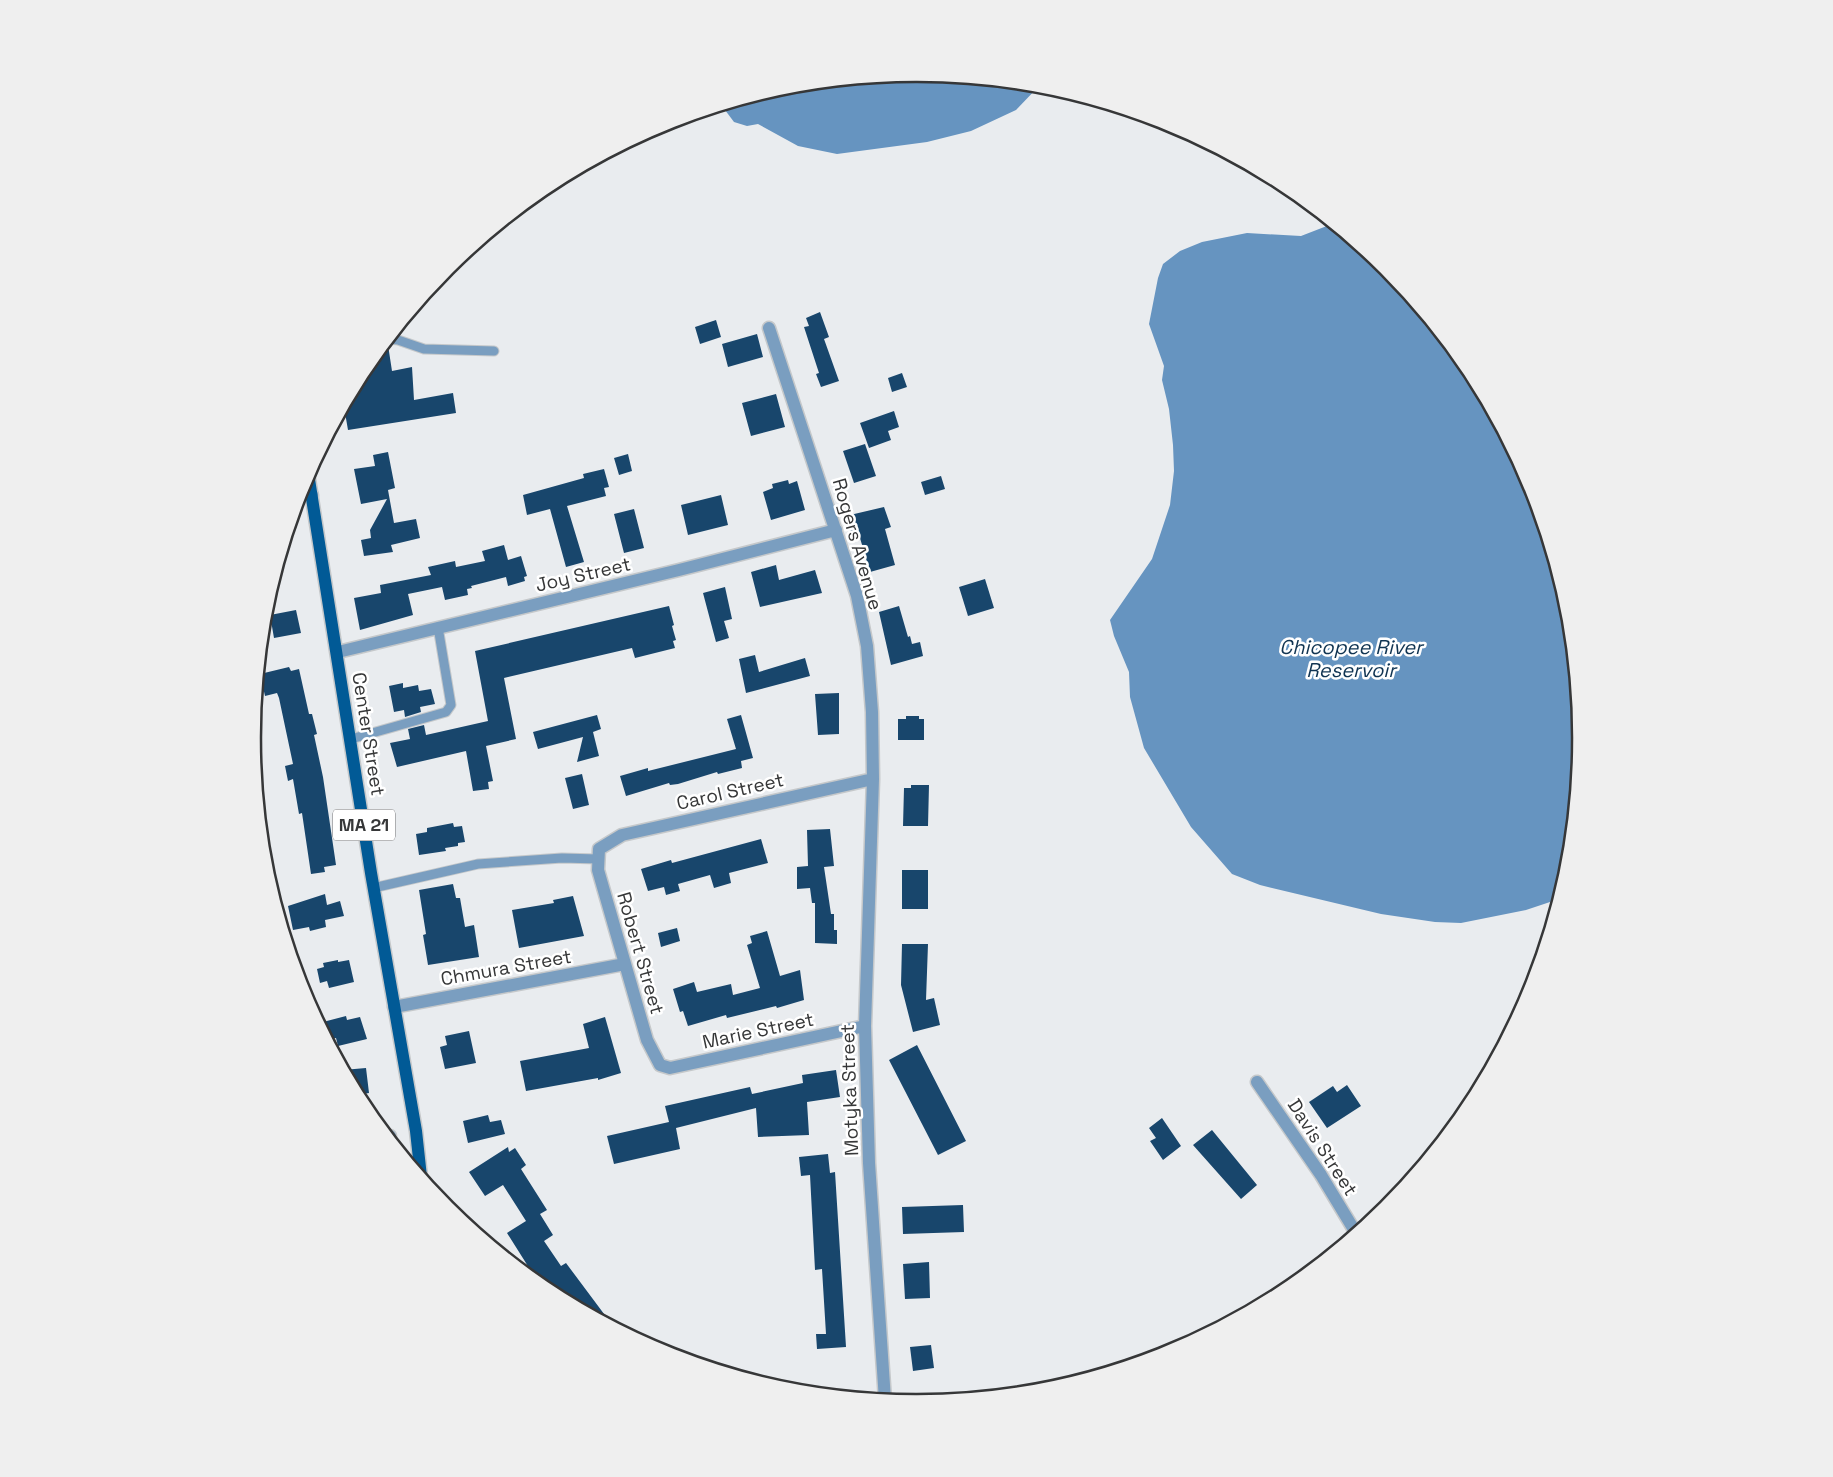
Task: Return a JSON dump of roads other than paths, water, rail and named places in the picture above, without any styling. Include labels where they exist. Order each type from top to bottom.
[{"type":"main road","name":"Center Street","points":[[306,499],[338,652],[373,888],[416,1131],[419,1166]]},
{"type":"street","name":"Rogers Avenue","points":[[769,328],[857,596],[867,646],[872,712],[873,779]]},
{"type":"street","name":"Joy Street","points":[[338,652],[836,530]]},
{"type":"street","name":"Carol Street","points":[[599,854],[622,834],[873,779]]},
{"type":"street","name":"Motyka Street","points":[[873,779],[865,1026],[870,1163],[885,1393]]},
{"type":"street","name":"Robert Street","points":[[599,854],[598,870],[625,964],[647,1040],[660,1065]]},
{"type":"street","name":"Chmura Street","points":[[394,1007],[625,964]]},
{"type":"street","name":"Marie Street","points":[[660,1065],[670,1068],[865,1026]]},
{"type":"street","name":"Davis Street","points":[[1257,1082],[1321,1175],[1353,1228]]},
{"type":"lane","points":[[395,340],[424,350],[494,351]]},
{"type":"lane","points":[[351,739],[446,712],[451,705],[438,627]]},
{"type":"lane","points":[[373,888],[478,864],[599,854]]},
{"type":"water","points":[[916,82],[1002,88],[1032,93],[1016,110],[971,131],[927,142],[837,154],[798,146],[758,124],[747,126],[734,122],[726,111],[789,95],[831,88]]},
{"type":"water","name":"Chicopee River Reservoir","points":[[1326,226],[1349,245],[1410,306],[1462,374],[1505,448],[1523,487],[1538,528],[1560,611],[1567,653],[1571,696],[1571,781],[1567,824],[1552,901],[1526,910],[1461,923],[1435,922],[1381,914],[1260,885],[1232,874],[1191,827],[1144,748],[1130,697],[1129,672],[1114,636],[1110,620],[1152,559],[1170,505],[1174,471],[1169,409],[1162,380],[1164,366],[1149,324],[1158,278],[1163,264],[1180,251],[1202,242],[1247,233],[1301,236]]}]
